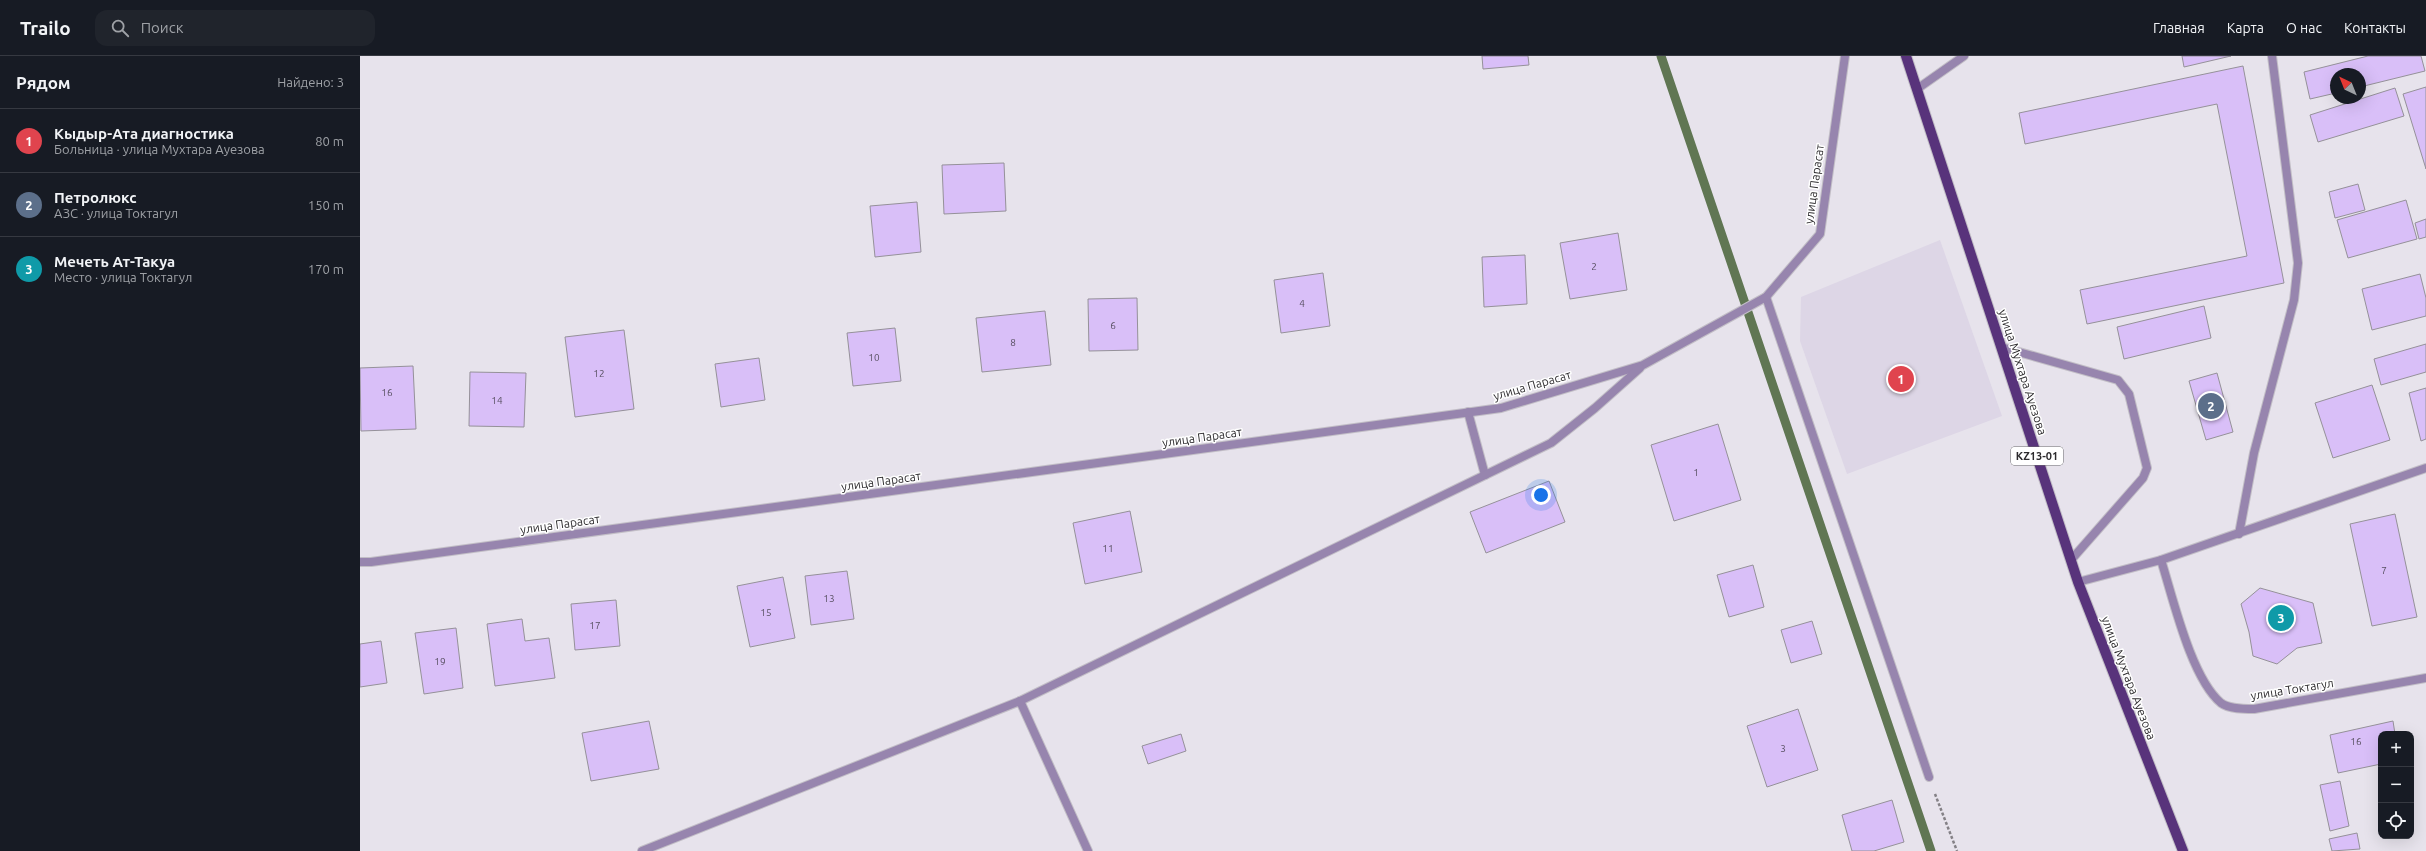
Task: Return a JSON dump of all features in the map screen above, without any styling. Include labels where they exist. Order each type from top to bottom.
[{"type":"main road","name":"улица Мухтара Ауезова","points":[[1906,56],[2078,582],[2182,851]]},
{"type":"street","name":"улица Парасат","points":[[360,562],[371,562],[1501,408],[1642,365],[1733,313],[1763,298],[1820,234],[1845,56]]},
{"type":"street","points":[[1917,89],[1964,56]]},
{"type":"street","points":[[2239,534],[2254,453],[2294,300],[2298,263],[2272,56]]},
{"type":"street","points":[[1763,298],[1929,776]]},
{"type":"street","points":[[2001,347],[2118,380],[2129,394],[2147,468],[2143,478],[2071,560]]},
{"type":"street","points":[[642,851],[1020,700],[1551,443],[1595,408],[1642,365]]},
{"type":"street","points":[[1468,412],[1485,474]]},
{"type":"street","points":[[2078,582],[2161,560],[2426,468]]},
{"type":"street","name":"улица Токтагул","points":[[2161,560],[2196,666],[2209,688],[2222,704],[2239,708],[2254,709],[2426,678]]},
{"type":"street","points":[[1020,700],[1088,851]]},
{"type":"path","points":[[1929,776],[1957,851]]},
{"type":"shaded area","points":[[1940,240],[2002,416],[1847,474],[1800,341],[1801,297]]},
{"type":"building","points":[[1482,56],[1528,56],[1529,65],[1483,69]]},
{"type":"building","points":[[2182,56],[2231,56],[2184,67]]},
{"type":"building","points":[[2368,56],[2421,56],[2425,71],[2366,86],[2366,68],[2330,68],[2330,94],[2310,99],[2304,72]]},
{"type":"building","points":[[2243,66],[2284,283],[2087,324],[2080,290],[2247,256],[2217,104],[2025,144],[2019,113]]},
{"type":"building","points":[[2426,87],[2426,169],[2403,94]]},
{"type":"building","points":[[2395,88],[2404,116],[2318,142],[2310,115],[2345,104],[2366,104],[2366,97]]},
{"type":"building","points":[[1004,163],[1006,211],[944,214],[942,165]]},
{"type":"building","points":[[2358,184],[2365,210],[2335,218],[2329,192]]},
{"type":"building","points":[[2406,200],[2417,239],[2348,258],[2337,220]]},
{"type":"building","points":[[917,202],[921,252],[875,257],[870,206]]},
{"type":"building","points":[[2426,219],[2426,237],[2419,239],[2415,223]]},
{"type":"building","points":[[1618,233],[1627,290],[1570,299],[1560,243]]},
{"type":"building","points":[[1525,255],[1527,304],[1484,307],[1482,257]]},
{"type":"building","points":[[1323,273],[1330,326],[1281,333],[1274,280]]},
{"type":"building","points":[[2420,274],[2426,298],[2426,316],[2372,330],[2362,289]]},
{"type":"building","points":[[1137,298],[1138,350],[1089,351],[1088,299]]},
{"type":"building","points":[[2204,306],[2211,338],[2124,359],[2117,327]]},
{"type":"building","points":[[1045,311],[1051,365],[982,372],[976,318]]},
{"type":"building","points":[[895,328],[901,381],[853,386],[847,333]]},
{"type":"building","points":[[624,330],[634,409],[575,417],[565,337]]},
{"type":"building","points":[[2426,344],[2426,372],[2381,385],[2374,359]]},
{"type":"building","points":[[759,358],[765,400],[721,407],[715,364]]},
{"type":"building","points":[[413,366],[416,429],[361,431],[360,368]]},
{"type":"building","points":[[470,372],[526,373],[524,427],[469,426]]},
{"type":"building","points":[[2217,373],[2233,432],[2206,440],[2189,381]]},
{"type":"building","points":[[2372,385],[2390,440],[2333,458],[2315,403]]},
{"type":"building","points":[[2426,388],[2426,439],[2421,441],[2409,393]]},
{"type":"building","points":[[1718,424],[1741,500],[1674,521],[1651,445]]},
{"type":"building","points":[[1549,481],[1565,522],[1486,553],[1470,512]]},
{"type":"building","points":[[1130,511],[1142,572],[1085,584],[1073,523]]},
{"type":"building","points":[[2395,514],[2417,617],[2372,626],[2350,524]]},
{"type":"building","points":[[1753,565],[1764,607],[1729,617],[1717,575]]},
{"type":"building","points":[[847,571],[854,619],[811,625],[805,576]]},
{"type":"building","points":[[783,577],[795,638],[750,647],[737,586]]},
{"type":"building","points":[[2260,588],[2313,603],[2322,643],[2297,648],[2277,664],[2253,656],[2249,632],[2241,604]]},
{"type":"building","points":[[616,600],[620,646],[575,650],[571,604]]},
{"type":"building","points":[[522,619],[525,641],[549,638],[555,678],[495,686],[487,624]]},
{"type":"building","points":[[1812,621],[1822,654],[1791,663],[1781,630]]},
{"type":"building","points":[[456,628],[463,688],[424,694],[415,633]]},
{"type":"building","points":[[381,641],[387,683],[360,687],[360,644]]},
{"type":"building","points":[[1798,709],[1818,770],[1767,787],[1747,726]]},
{"type":"building","points":[[649,721],[659,769],[591,781],[582,733]]},
{"type":"building","points":[[2393,721],[2395,731],[2378,731],[2378,765],[2338,773],[2330,735]]},
{"type":"building","points":[[1181,734],[1186,751],[1148,764],[1142,746]]},
{"type":"building","points":[[2340,781],[2349,826],[2330,831],[2320,785]]},
{"type":"building","points":[[1892,800],[1904,842],[1874,851],[1852,851],[1842,815]]},
{"type":"building","points":[[2357,833],[2360,849],[2332,851],[2329,839]]},
{"type":"waterway","points":[[1661,56],[1931,851]]},
{"type":"place","name":"Кыдыр-Ата диагностика","points":[[1901,379]]},
{"type":"place","name":"Петролюкс","points":[[2211,406]]},
{"type":"place","name":"Мечеть Ат-Такуа","points":[[2281,618]]}]
